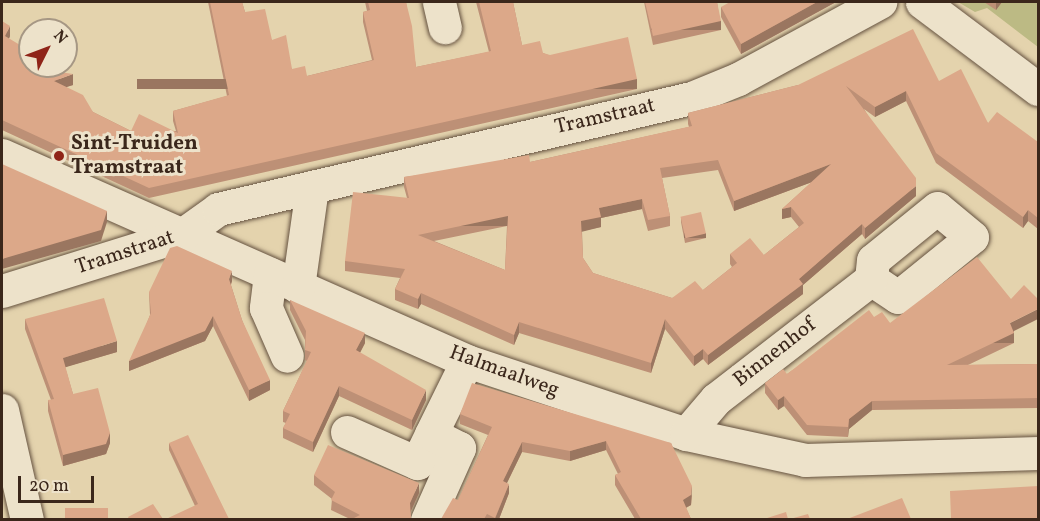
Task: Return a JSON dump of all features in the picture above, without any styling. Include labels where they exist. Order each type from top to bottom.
[{"type":"street","name":"Tramstraat","points":[[2,291],[182,235],[218,209],[694,97],[738,79],[880,2]]},
{"type":"street","points":[[922,2],[1038,89]]},
{"type":"street","name":"Halmaalweg","points":[[2,155],[467,361],[686,434],[805,460],[1038,453]]},
{"type":"street","points":[[287,356],[266,308],[284,280],[312,187]]},
{"type":"street","name":"Binnenhof","points":[[686,434],[716,399],[871,279]]},
{"type":"street","points":[[347,432],[417,463],[467,361]]},
{"type":"street","points":[[2,410],[27,519]]},
{"type":"street","points":[[427,519],[459,448],[431,434]]},
{"type":"shaded area","points":[[958,2],[1038,2],[1038,47],[987,8],[975,12]]},
{"type":"building","points":[[210,2],[242,2],[245,12],[265,9],[272,40],[286,35],[292,69],[305,66],[307,76],[374,60],[363,12],[370,10],[368,2],[406,2],[412,26],[416,67],[491,51],[479,2],[513,2],[522,45],[540,41],[543,53],[550,55],[628,37],[637,79],[149,188],[2,120],[2,21],[10,26],[5,36],[18,44],[18,78],[62,78],[54,81],[83,95],[93,112],[131,131],[139,114],[178,133],[173,111],[229,95]]},
{"type":"building","points":[[645,2],[717,2],[721,21],[653,36]]},
{"type":"building","points":[[730,2],[817,2],[741,44],[721,7]]},
{"type":"building","points":[[913,29],[939,81],[961,69],[988,123],[997,112],[1038,142],[1038,218],[1028,210],[1023,217],[936,153],[906,91],[875,107],[846,86],[916,178],[916,186],[865,228],[862,224],[799,279],[803,284],[708,355],[703,349],[694,356],[665,319],[651,363],[519,322],[514,335],[421,293],[418,299],[395,289],[405,269],[345,261],[353,192],[409,198],[404,177],[529,155],[530,162],[692,126],[688,113],[798,85]],"holes":[[[718,160],[734,201],[831,164],[782,209],[791,207],[804,223],[764,255],[750,238],[730,254],[737,263],[703,290],[695,281],[672,298],[593,273],[583,258],[581,221],[601,217],[599,208],[642,199],[648,220],[670,216],[660,168]],[[508,216],[505,270],[418,235]]]},
{"type":"building","points":[[2,164],[107,211],[101,230],[2,259]]},
{"type":"building","points":[[701,212],[706,233],[685,238],[681,217]]},
{"type":"building","points":[[177,246],[232,271],[229,279],[242,320],[270,380],[249,390],[213,316],[205,331],[129,361],[151,313],[149,292],[170,248]]},
{"type":"building","points":[[977,257],[1011,299],[1024,285],[1038,299],[1038,309],[1010,323],[1014,333],[947,365],[1038,364],[1038,398],[872,401],[849,419],[848,427],[807,425],[784,396],[778,400],[765,383],[783,369],[787,374],[869,310],[874,317],[882,312],[890,323]]},
{"type":"building","points":[[104,298],[117,341],[63,358],[73,394],[98,388],[110,433],[106,444],[63,455],[48,400],[54,399],[25,319]]},
{"type":"building","points":[[290,300],[365,333],[356,350],[426,390],[412,420],[339,386],[313,442],[283,428],[290,414],[283,411],[311,352],[305,350],[306,331]]},
{"type":"building","points":[[472,383],[671,443],[692,486],[691,495],[683,500],[691,519],[641,519],[615,475],[621,472],[606,441],[570,451],[522,442],[503,481],[509,484],[495,518],[487,514],[484,519],[441,519],[453,498],[458,500],[492,427],[460,414]]},
{"type":"building","points":[[188,435],[229,519],[166,519],[198,504],[169,443]]},
{"type":"building","points":[[328,445],[419,483],[410,503],[411,519],[352,519],[360,515],[331,500],[335,492],[314,475]]},
{"type":"building","points":[[1038,486],[1038,519],[951,519],[950,491]]},
{"type":"building","points":[[902,498],[911,519],[847,519]]},
{"type":"building","points":[[153,504],[163,519],[129,519],[128,517]]},
{"type":"building","points":[[65,508],[108,508],[108,519],[65,519]]},
{"type":"building","points":[[786,512],[788,519],[764,519]]},
{"type":"building","points":[[808,514],[810,519],[790,519]]},
{"type":"place","name":"Sint-Truiden Tramstraat","points":[[59,156]]}]
